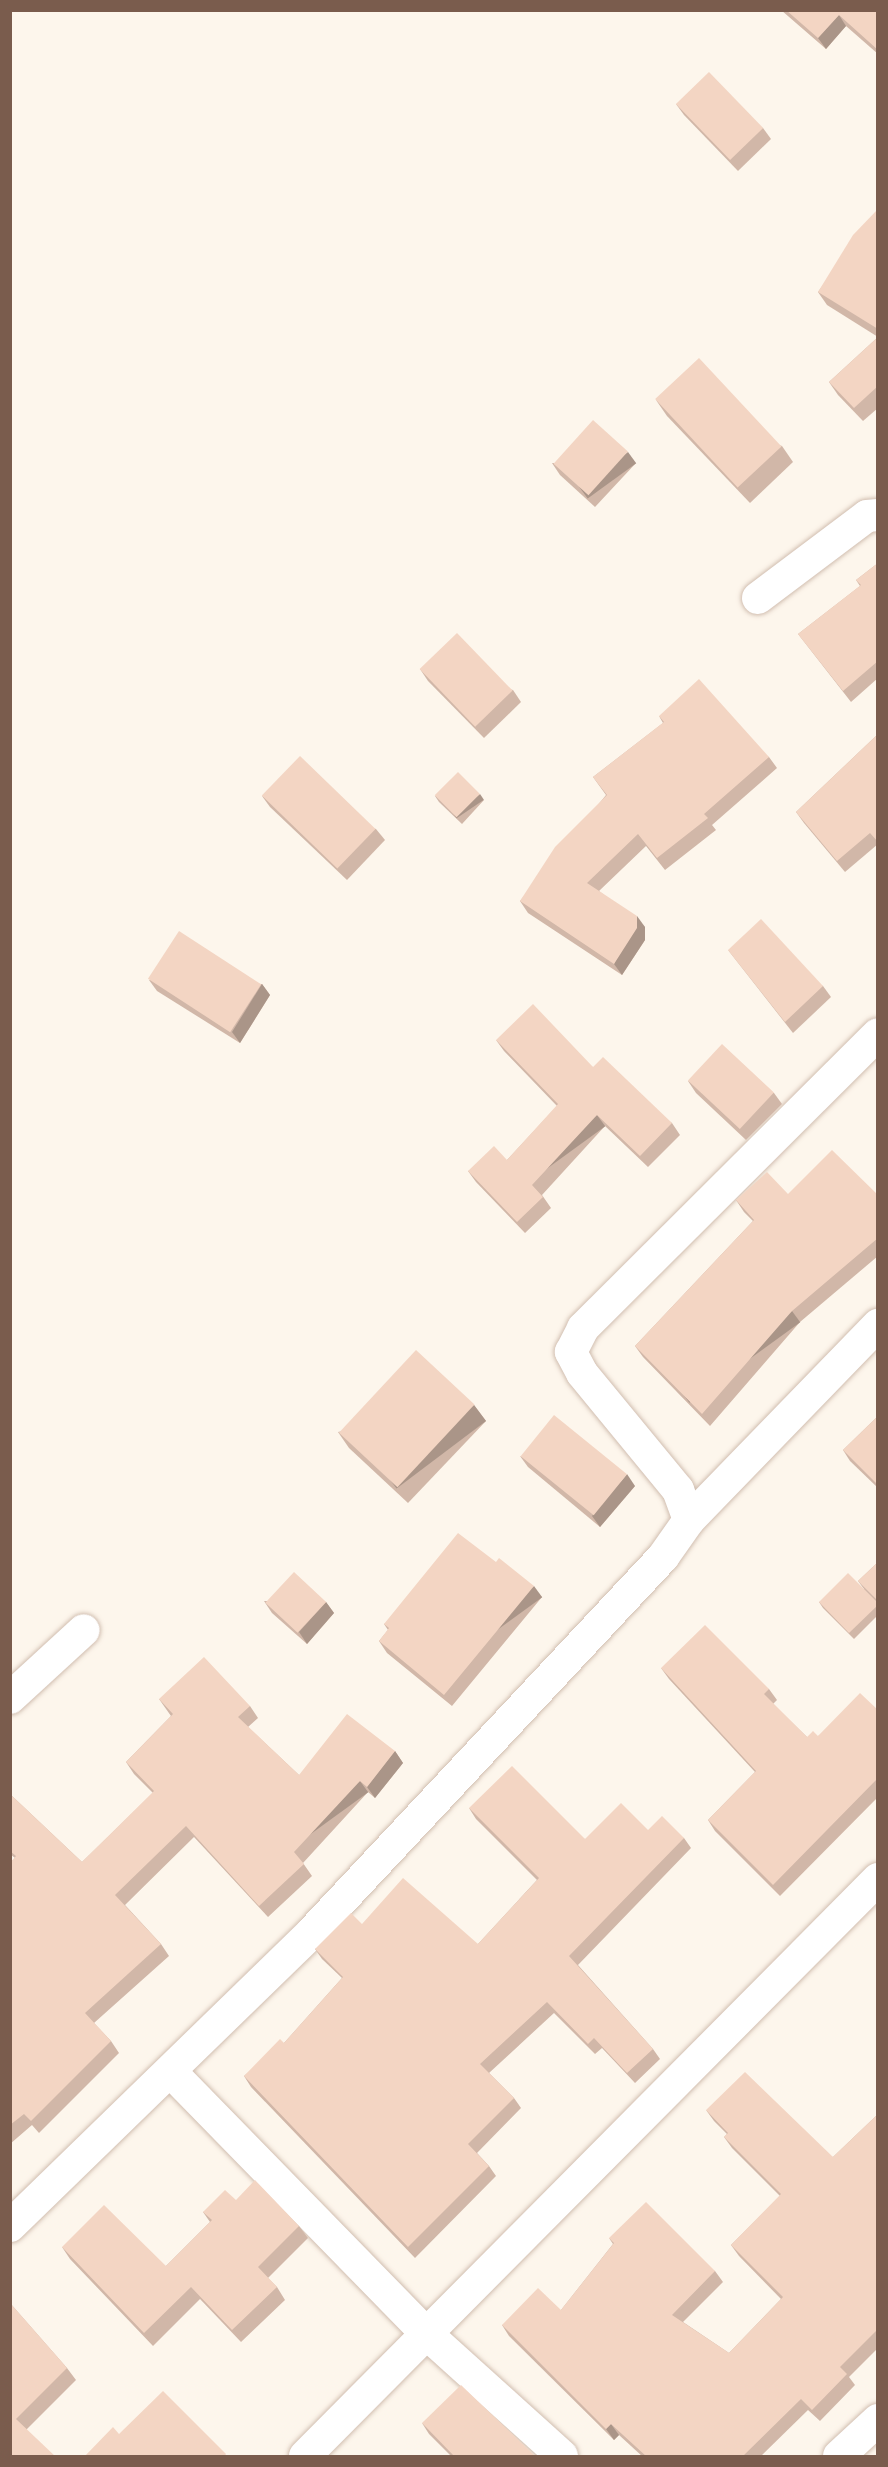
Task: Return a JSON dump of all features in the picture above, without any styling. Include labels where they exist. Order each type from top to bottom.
[{"type":"street","points":[[758,597],[867,516],[878,515]]},
{"type":"street","points":[[689,1520],[678,1490],[582,1373],[571,1352],[583,1328],[878,1034]]},
{"type":"street","points":[[10,2226],[171,2072],[312,1932],[663,1557],[689,1520],[878,1325]]},
{"type":"street","points":[[10,1698],[84,1630]]},
{"type":"street","points":[[305,2457],[878,1879]]},
{"type":"street","points":[[171,2072],[427,2334],[562,2457]]},
{"type":"street","points":[[839,2457],[878,2420]]},
{"type":"building","points":[[786,10],[878,10],[878,50],[839,15],[818,38]]},
{"type":"building","points":[[709,72],[763,128],[730,160],[676,104]]},
{"type":"building","points":[[878,209],[878,329],[818,292],[853,235]]},
{"type":"building","points":[[878,337],[878,386],[854,408],[829,382]]},
{"type":"building","points":[[699,358],[782,446],[738,487],[655,399]]},
{"type":"building","points":[[593,420],[628,451],[588,495],[554,464]]},
{"type":"building","points":[[878,563],[878,661],[843,691],[798,634],[861,585],[856,580]]},
{"type":"building","points":[[457,633],[513,691],[475,727],[420,669]]},
{"type":"building","points":[[699,679],[769,757],[704,814],[708,818],[657,858],[638,834],[587,883],[637,916],[637,928],[614,964],[520,901],[555,847],[607,795],[593,777],[664,722],[659,716]]},
{"type":"building","points":[[878,734],[878,842],[870,833],[837,861],[796,812]]},
{"type":"building","points":[[300,756],[376,829],[337,869],[262,796]]},
{"type":"building","points":[[458,772],[480,794],[457,817],[435,795]]},
{"type":"building","points":[[761,919],[823,986],[785,1022],[728,950]]},
{"type":"building","points":[[179,931],[261,984],[230,1032],[148,979]]},
{"type":"building","points":[[533,1004],[593,1067],[603,1057],[672,1123],[640,1156],[597,1115],[532,1185],[543,1197],[517,1222],[468,1171],[494,1146],[507,1160],[558,1104],[496,1040]]},
{"type":"building","points":[[722,1044],[774,1092],[740,1129],[688,1081]]},
{"type":"building","points":[[832,1150],[878,1195],[878,1238],[792,1311],[702,1414],[635,1346],[754,1220],[736,1200],[767,1172],[788,1194]]},
{"type":"building","points":[[416,1350],[475,1405],[397,1487],[339,1433]]},
{"type":"building","points":[[554,1415],[627,1474],[594,1515],[521,1456]]},
{"type":"building","points":[[878,1416],[878,1485],[843,1450]]},
{"type":"building","points":[[458,1533],[496,1562],[499,1558],[534,1586],[444,1695],[379,1641],[389,1628],[384,1624]]},
{"type":"building","points":[[878,1562],[878,1601],[858,1581]]},
{"type":"building","points":[[294,1572],[326,1602],[298,1633],[265,1603]]},
{"type":"building","points":[[848,1573],[878,1603],[849,1633],[819,1602]]},
{"type":"building","points":[[705,1625],[769,1689],[764,1694],[807,1737],[813,1731],[818,1736],[860,1693],[878,1710],[878,1778],[773,1885],[708,1820],[756,1771],[661,1668]]},
{"type":"building","points":[[204,1657],[250,1706],[238,1717],[299,1775],[347,1714],[395,1751],[367,1787],[360,1781],[294,1852],[304,1864],[259,1906],[186,1826],[115,1895],[161,1944],[85,2013],[111,2041],[31,2121],[24,2114],[10,2125],[10,1863],[16,1856],[10,1851],[10,1794],[82,1862],[154,1791],[126,1762],[173,1714],[159,1699]]},
{"type":"building","points":[[512,1766],[585,1839],[621,1803],[648,1830],[662,1816],[684,1838],[569,1956],[653,2049],[627,2073],[594,2038],[588,2044],[547,2002],[480,2064],[514,2098],[468,2144],[489,2166],[408,2247],[244,2076],[280,2039],[284,2043],[343,1977],[315,1949],[351,1913],[362,1924],[403,1878],[478,1944],[539,1878],[469,1808]]},
{"type":"building","points":[[745,2072],[833,2157],[878,2114],[878,2329],[840,2367],[847,2374],[812,2410],[801,2399],[742,2457],[647,2457],[611,2424],[606,2429],[502,2325],[538,2288],[561,2310],[614,2243],[609,2238],[646,2202],[715,2271],[672,2315],[729,2353],[783,2297],[731,2245],[781,2194],[724,2137],[728,2133],[706,2110]]},
{"type":"building","points":[[255,2180],[299,2226],[258,2267],[277,2287],[232,2330],[191,2287],[144,2333],[62,2247],[104,2205],[166,2266],[212,2220],[203,2212],[225,2190],[236,2200]]},
{"type":"building","points":[[10,2303],[67,2368],[16,2419],[56,2457],[10,2457]]},
{"type":"building","points":[[461,2385],[536,2457],[455,2457],[422,2423]]},
{"type":"building","points":[[163,2391],[226,2454],[224,2457],[84,2457],[113,2427],[119,2434]]}]
